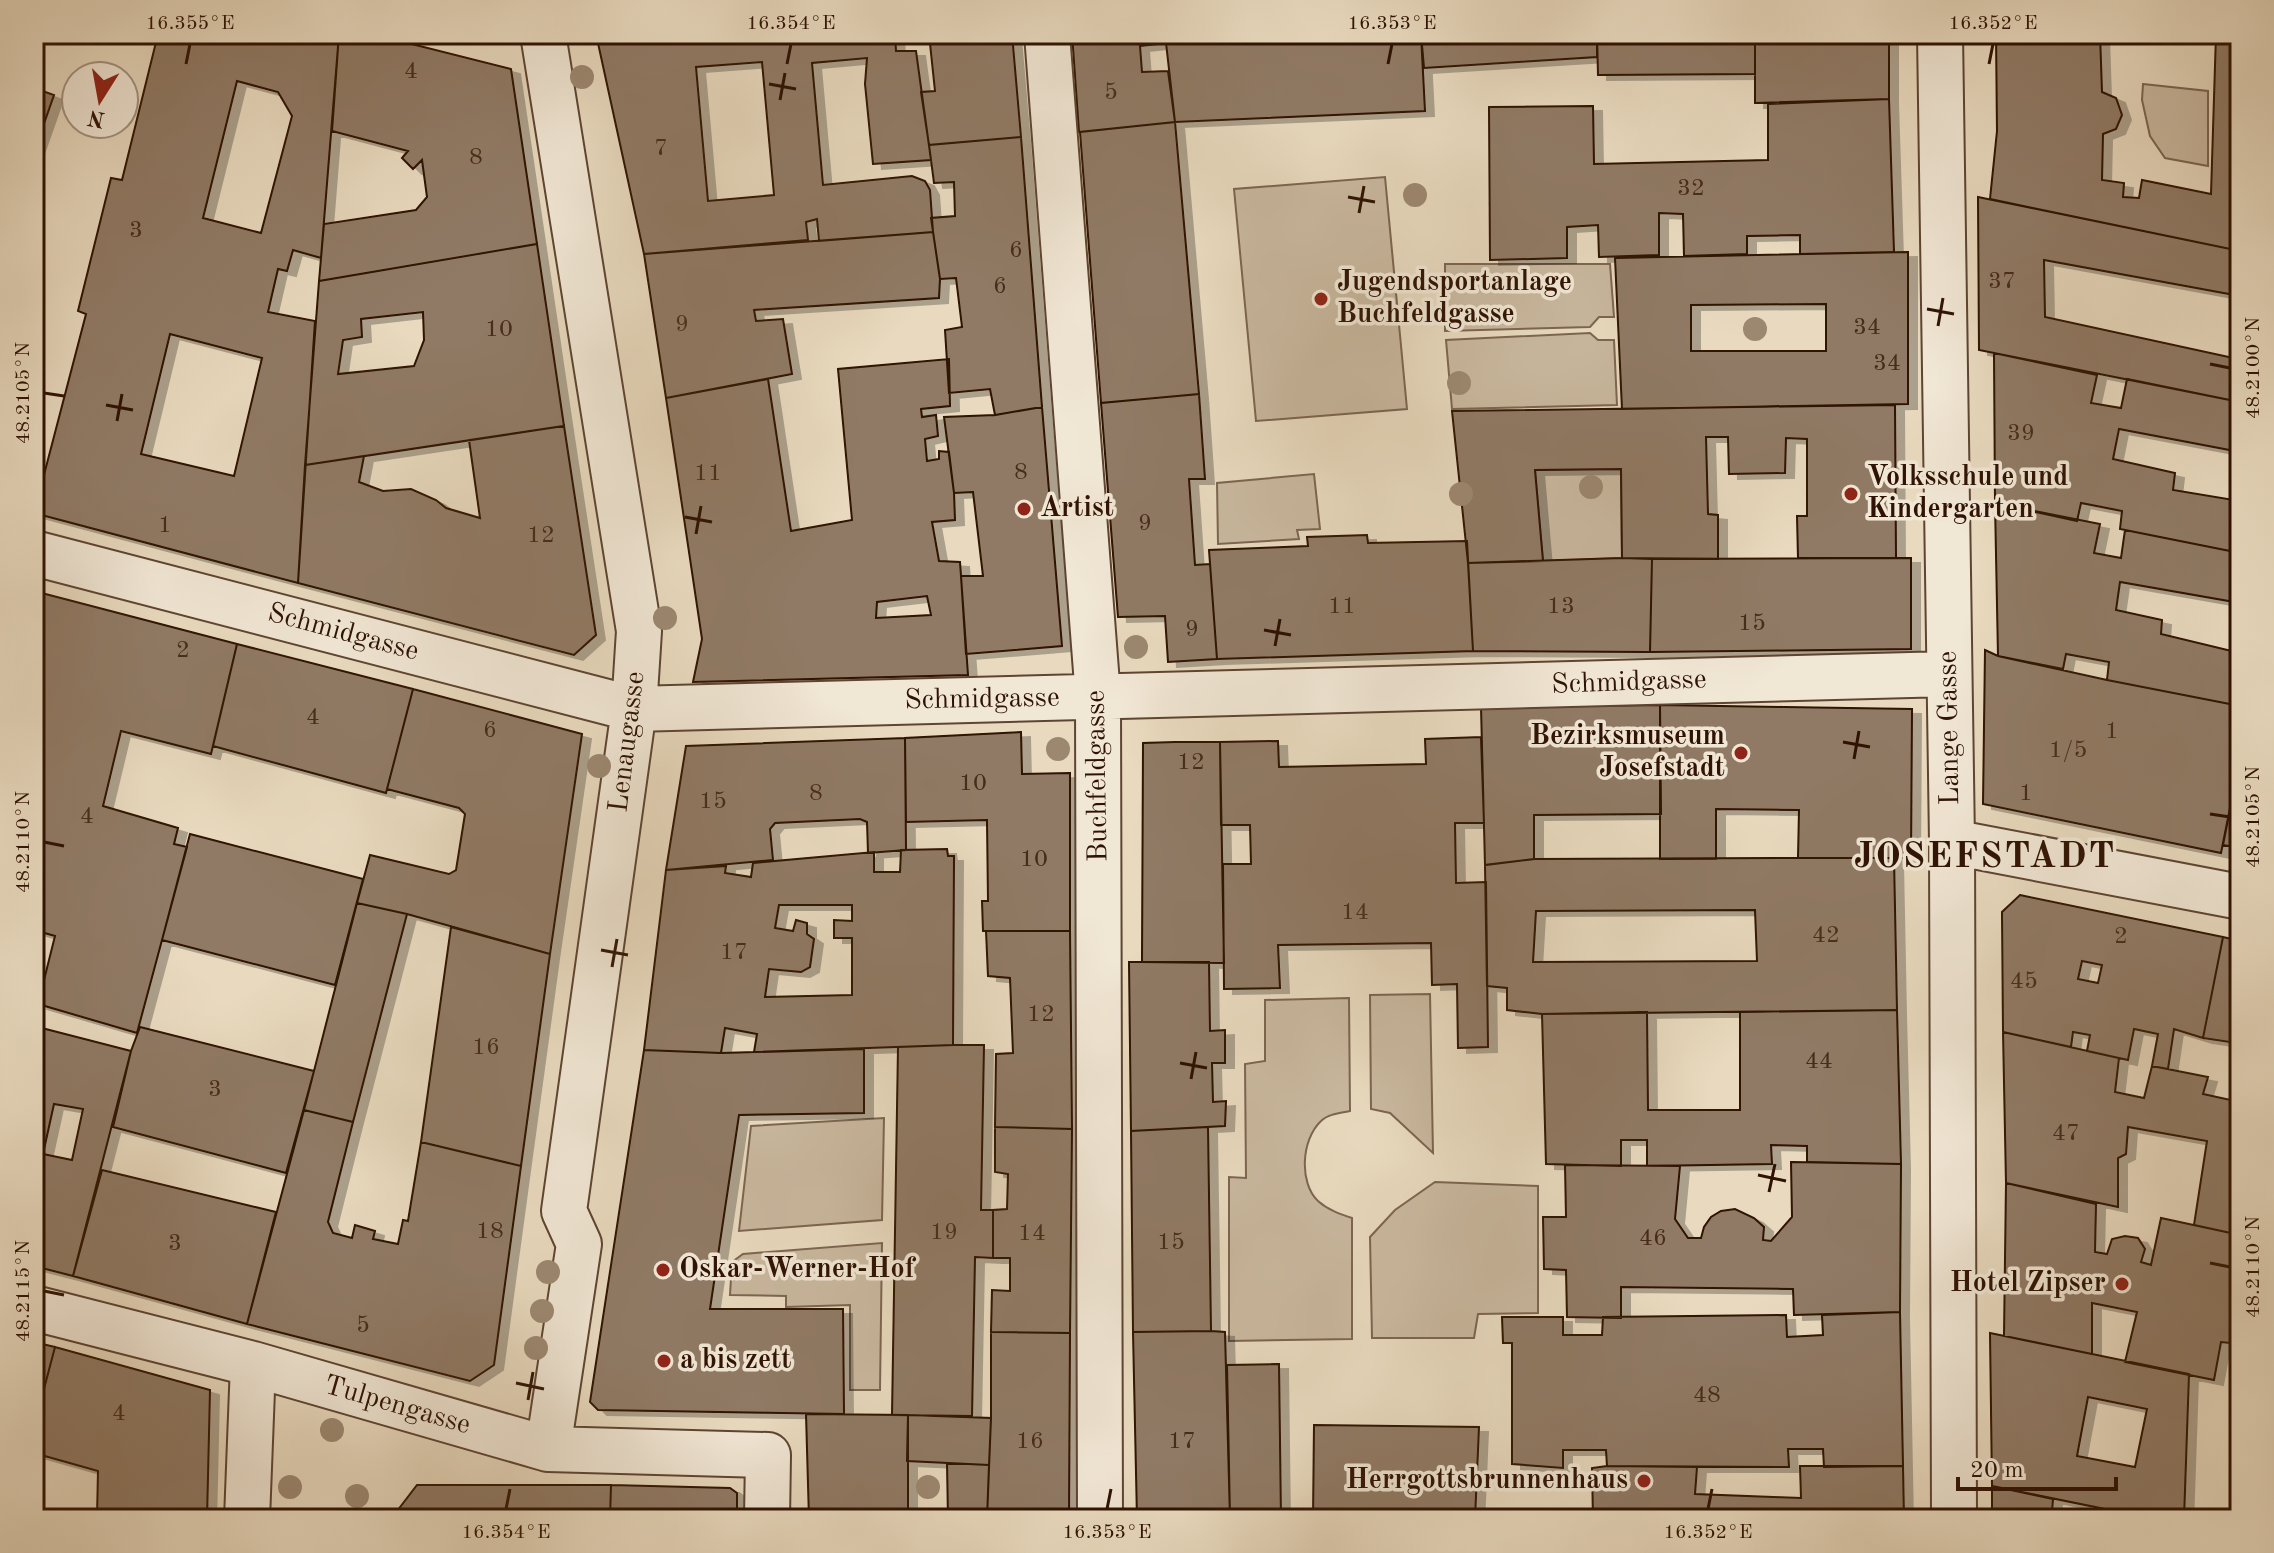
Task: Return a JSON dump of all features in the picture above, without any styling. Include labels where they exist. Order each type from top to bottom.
[{"type":"street","name":"Lenaugasse","points":[[543,34],[639,631],[634,709],[564,1211],[579,1244],[548,1449]]},
{"type":"street","name":"Buchfeldgasse","points":[[1047,34],[1098,697],[1100,1519]]},
{"type":"street","name":"Lange Gasse","points":[[1940,34],[1952,842],[1954,1519]]},
{"type":"street","name":"Schmidgasse","points":[[34,553],[634,709],[1949,674]]},
{"type":"street","points":[[1952,842],[2240,897]]},
{"type":"street","name":"Tulpengasse","points":[[34,1308],[253,1364],[548,1449],[768,1455],[767,1519]]},
{"type":"street","points":[[247,1519],[253,1364]]},
{"type":"shaded area","points":[[2143,84],[2208,91],[2208,166],[2165,158],[2150,136],[2142,100]]},
{"type":"shaded area","name":"Jugendsportanlage Buchfeldgasse","points":[[1385,177],[1407,409],[1256,421],[1234,189]]},
{"type":"shaded area","points":[[1445,264],[1610,264],[1614,317],[1599,317],[1590,327],[1445,331]]},
{"type":"shaded area","points":[[1590,333],[1598,340],[1614,340],[1617,405],[1452,409],[1446,340]]},
{"type":"shaded area","points":[[1621,469],[1622,558],[1543,561],[1535,470]]},
{"type":"shaded area","points":[[1314,474],[1320,529],[1297,530],[1299,539],[1218,544],[1217,483]]},
{"type":"shaded area","points":[[1430,994],[1433,1153],[1390,1113],[1371,1109],[1370,995]]},
{"type":"shaded area","points":[[1349,998],[1350,1111],[1331,1115],[1314,1129],[1306,1150],[1305,1173],[1318,1201],[1352,1218],[1352,1339],[1229,1341],[1229,1177],[1246,1178],[1245,1064],[1265,1061],[1265,1000]]},
{"type":"shaded area","points":[[884,1118],[882,1220],[739,1231],[751,1126]]},
{"type":"shaded area","points":[[1435,1182],[1538,1186],[1538,1313],[1478,1314],[1474,1338],[1372,1338],[1370,1237],[1395,1210]]},
{"type":"shaded area","points":[[882,1243],[880,1390],[850,1390],[850,1305],[786,1307],[786,1296],[730,1295],[732,1262],[743,1254]]},
{"type":"building","points":[[158,34],[339,34],[321,258],[293,250],[287,271],[278,269],[268,312],[315,321],[298,583],[34,513],[86,314],[78,311],[111,178],[122,180],[132,140],[140,140],[140,107]],"holes":[[[237,81],[278,92],[292,116],[261,233],[203,218]],[[170,334],[262,358],[234,476],[141,454]]]},
{"type":"building","points":[[339,34],[372,34],[511,69],[537,244],[319,281],[324,224],[416,210],[427,197],[422,160],[413,169],[402,158],[408,151],[332,131]]},
{"type":"building","points":[[596,34],[895,34],[896,51],[916,51],[931,160],[873,164],[865,84],[867,58],[812,63],[823,185],[912,176],[925,181],[930,190],[933,232],[819,241],[817,219],[806,222],[808,240],[644,254]],"holes":[[[762,62],[774,195],[708,201],[696,67]]]},
{"type":"building","points":[[929,34],[1012,34],[1021,137],[929,145],[921,92],[935,91]]},
{"type":"building","points":[[1072,34],[1165,34],[1166,43],[1140,46],[1142,72],[1168,71],[1175,122],[1079,132]]},
{"type":"building","points":[[1165,34],[1421,34],[1425,111],[1175,122]]},
{"type":"building","points":[[1421,34],[1597,34],[1597,57],[1424,68]]},
{"type":"building","points":[[1597,34],[1755,34],[1755,74],[1598,75]]},
{"type":"building","points":[[1755,34],[1889,34],[1889,99],[1755,103]]},
{"type":"building","points":[[1996,34],[2100,34],[2102,92],[2116,98],[2122,115],[2116,129],[2103,134],[2102,180],[2124,183],[2123,197],[2139,198],[2142,180],[2211,194],[2216,34],[2240,34],[2240,251],[1990,199],[1997,131]]},
{"type":"building","points":[[34,88],[54,95],[34,152]]},
{"type":"building","points":[[1889,99],[1894,252],[1800,254],[1800,235],[1747,236],[1747,254],[1684,256],[1683,214],[1659,213],[1659,255],[1599,257],[1598,225],[1567,227],[1567,258],[1490,260],[1489,107],[1593,106],[1594,164],[1768,160],[1768,104]]},
{"type":"building","points":[[1175,122],[1199,394],[1101,403],[1080,132]]},
{"type":"building","points":[[1021,137],[1042,407],[995,415],[990,389],[949,393],[945,330],[962,327],[956,278],[940,279],[931,218],[955,216],[954,182],[934,183],[929,145]]},
{"type":"building","points":[[1978,197],[2240,251],[2240,296],[2044,260],[2045,317],[2238,359],[2230,400],[1979,350]]},
{"type":"building","points":[[933,232],[940,279],[939,298],[754,310],[756,321],[783,319],[792,374],[666,398],[644,254]]},
{"type":"building","points":[[537,244],[564,426],[305,465],[319,281]],"holes":[[[423,312],[424,340],[414,366],[338,374],[343,340],[362,337],[361,319]]]},
{"type":"building","points":[[1908,252],[1908,404],[1622,409],[1615,258]],"holes":[[[1826,304],[1826,351],[1691,351],[1691,305]]]},
{"type":"building","points":[[1994,353],[2097,375],[2091,403],[2121,408],[2127,379],[2240,402],[2240,452],[2119,429],[2113,459],[2175,473],[2173,490],[2240,501],[2240,553],[2120,529],[2122,511],[2081,503],[2077,521],[1995,503]]},
{"type":"building","points":[[949,359],[950,406],[921,409],[922,417],[936,415],[938,436],[925,439],[927,461],[939,459],[939,451],[949,452],[955,520],[932,522],[939,561],[960,562],[968,675],[693,682],[702,639],[666,398],[768,379],[791,531],[852,520],[838,369]],"holes":[[[927,596],[931,615],[876,618],[877,602]]]},
{"type":"building","points":[[1199,394],[1205,479],[1189,479],[1195,565],[1210,564],[1217,659],[1168,662],[1165,616],[1118,617],[1101,403]]},
{"type":"building","name":"Volksschule und Kindergarten","points":[[1895,405],[1896,558],[1798,558],[1797,516],[1807,516],[1807,439],[1786,438],[1785,473],[1729,474],[1728,437],[1706,437],[1708,514],[1718,515],[1718,559],[1622,558],[1621,469],[1535,470],[1543,561],[1468,563],[1452,411]]},
{"type":"building","points":[[1042,407],[1062,646],[966,654],[961,576],[983,576],[973,492],[954,493],[944,417],[995,415]]},
{"type":"building","points":[[564,426],[596,635],[574,655],[298,583],[305,465],[364,456],[359,482],[383,491],[411,489],[446,508],[480,518],[469,440]]},
{"type":"building","points":[[1995,503],[2100,524],[2094,553],[2121,558],[2125,530],[2240,553],[2240,603],[2120,582],[2116,610],[2162,620],[2161,634],[2240,653],[2240,706],[2107,680],[2109,662],[2066,654],[2063,669],[1998,656]]},
{"type":"building","points":[[1367,535],[1368,543],[1467,541],[1473,651],[1217,659],[1209,550],[1308,546],[1307,537]]},
{"type":"building","points":[[1911,558],[1911,649],[1650,652],[1652,559]]},
{"type":"building","points":[[1652,559],[1650,652],[1473,651],[1468,563]]},
{"type":"building","points":[[34,591],[237,644],[211,754],[121,731],[103,806],[178,828],[174,844],[187,847],[137,1033],[38,1004],[55,936],[34,930]]},
{"type":"building","points":[[237,644],[413,689],[386,793],[213,746]]},
{"type":"building","points":[[1985,650],[1998,656],[2107,680],[2240,706],[2240,758],[2221,853],[1983,804]]},
{"type":"building","points":[[413,689],[582,734],[550,954],[357,903],[370,855],[449,874],[456,870],[465,814],[459,808],[387,789]]},
{"type":"building","points":[[1660,705],[1912,709],[1911,858],[1798,858],[1799,810],[1716,809],[1716,859],[1660,859]]},
{"type":"building","points":[[1660,705],[1661,814],[1534,815],[1534,859],[1485,865],[1481,707]]},
{"type":"building","points":[[1021,732],[1022,774],[1070,773],[1070,931],[983,931],[982,901],[988,901],[987,820],[906,822],[905,738]]},
{"type":"building","points":[[1481,737],[1484,823],[1455,823],[1456,883],[1486,882],[1488,1047],[1458,1048],[1457,984],[1432,985],[1431,943],[1278,945],[1280,988],[1224,989],[1223,864],[1251,864],[1250,825],[1221,825],[1220,742],[1278,741],[1279,767],[1426,764],[1425,739]]},
{"type":"building","points":[[905,738],[906,850],[868,853],[867,822],[860,819],[775,823],[770,829],[773,860],[666,870],[686,746]]},
{"type":"building","points":[[1220,742],[1224,963],[1142,962],[1143,743]]},
{"type":"building","points":[[2240,758],[2240,848],[2223,845]]},
{"type":"building","points":[[190,834],[363,879],[335,985],[162,940]]},
{"type":"building","points":[[947,849],[948,856],[954,856],[953,1045],[754,1052],[757,1034],[725,1028],[721,1053],[644,1050],[666,870],[726,866],[725,873],[751,877],[753,863],[874,852],[874,872],[900,872],[901,850]],"holes":[[[779,905],[852,905],[852,921],[834,920],[834,938],[852,938],[852,995],[765,997],[769,969],[801,972],[810,967],[814,939],[807,934],[807,923],[796,920],[793,931],[775,928]]]},
{"type":"building","points":[[1894,858],[1897,1010],[1542,1014],[1507,1010],[1507,988],[1487,986],[1485,865],[1534,859]],"holes":[[[1755,910],[1757,961],[1533,962],[1536,911]]]},
{"type":"building","points":[[2020,895],[2223,937],[2203,1038],[2174,1029],[2168,1069],[2152,1066],[2158,1034],[2134,1029],[2128,1060],[2087,1051],[2090,1035],[2073,1032],[2071,1047],[2003,1032],[2002,912]],"holes":[[[2082,961],[2102,965],[2098,983],[2078,979]]]},
{"type":"building","points":[[357,903],[407,914],[353,1122],[304,1110]]},
{"type":"building","points":[[451,927],[550,954],[521,1166],[421,1142]]},
{"type":"building","points":[[986,931],[1070,931],[1072,1129],[995,1127],[996,1054],[1013,1053],[1010,978],[988,976]]},
{"type":"building","points":[[2223,937],[2240,941],[2240,1052],[2235,1051],[2237,1043],[2203,1038]]},
{"type":"building","points":[[1129,962],[1209,962],[1210,1031],[1225,1030],[1225,1063],[1212,1063],[1213,1102],[1226,1101],[1225,1126],[1131,1131]]},
{"type":"building","points":[[1897,1010],[1901,1164],[1807,1162],[1807,1146],[1771,1145],[1772,1164],[1647,1166],[1647,1140],[1621,1140],[1621,1166],[1546,1164],[1542,1014],[1647,1012],[1648,1110],[1740,1110],[1740,1012]]},
{"type":"building","points":[[34,1026],[131,1051],[73,1276],[34,1266],[34,1140],[40,1114],[34,1112]],"holes":[[[54,1104],[83,1109],[72,1160],[43,1154]]]},
{"type":"building","points":[[140,1027],[314,1071],[286,1173],[113,1127],[131,1051]]},
{"type":"building","points":[[2003,1032],[2119,1058],[2115,1092],[2144,1098],[2152,1066],[2208,1077],[2203,1094],[2240,1102],[2240,1235],[2194,1225],[2207,1141],[2128,1127],[2126,1154],[2118,1158],[2118,1207],[2006,1183]]},
{"type":"building","name":"Oskar-Werner-Hof","points":[[984,1045],[981,1210],[993,1210],[993,1258],[975,1257],[972,1416],[892,1415],[898,1047]]},
{"type":"building","name":"Oskar-Werner-Hof","points":[[864,1049],[864,1113],[739,1115],[710,1309],[843,1309],[844,1414],[598,1410],[590,1402],[644,1050],[721,1053]]},
{"type":"building","points":[[304,1110],[353,1122],[328,1222],[333,1233],[352,1238],[355,1225],[375,1231],[373,1239],[398,1244],[403,1220],[408,1221],[421,1142],[521,1166],[494,1365],[470,1381],[247,1324]]},
{"type":"building","points":[[995,1127],[1072,1129],[1070,1333],[991,1332],[992,1290],[1010,1291],[1010,1258],[993,1258],[993,1210],[1007,1209],[1008,1174],[995,1172]]},
{"type":"building","points":[[1208,1127],[1211,1331],[1133,1332],[1131,1131]]},
{"type":"building","points":[[1791,1162],[1901,1164],[1900,1312],[1794,1315],[1793,1289],[1621,1287],[1621,1318],[1567,1317],[1566,1270],[1544,1269],[1543,1217],[1566,1217],[1565,1165],[1680,1166],[1675,1219],[1688,1238],[1701,1238],[1711,1217],[1721,1211],[1735,1209],[1754,1218],[1764,1227],[1763,1240],[1771,1241],[1792,1217]]},
{"type":"building","points":[[102,1170],[276,1212],[247,1324],[73,1276]]},
{"type":"building","name":"Hotel Zipser","points":[[2006,1183],[2096,1204],[2095,1252],[2107,1254],[2112,1239],[2125,1236],[2138,1238],[2145,1249],[2141,1262],[2151,1265],[2161,1218],[2240,1235],[2240,1344],[2221,1342],[2214,1380],[2125,1362],[2137,1312],[2092,1303],[2092,1354],[2004,1336]]},
{"type":"building","points":[[1900,1312],[1903,1466],[1824,1467],[1823,1449],[1788,1449],[1789,1467],[1607,1466],[1606,1450],[1563,1450],[1563,1468],[1512,1464],[1512,1343],[1503,1343],[1502,1317],[1563,1317],[1563,1335],[1602,1335],[1603,1317],[1786,1315],[1787,1337],[1823,1335],[1822,1315]]},
{"type":"building","points":[[991,1332],[1070,1333],[1069,1519],[987,1519]]},
{"type":"building","points":[[1133,1332],[1225,1332],[1230,1519],[1137,1519]]},
{"type":"building","points":[[1990,1333],[2189,1374],[2184,1519],[2154,1519],[1992,1486]],"holes":[[[2088,1397],[2147,1409],[2135,1467],[2077,1456]]]},
{"type":"building","points":[[34,1342],[55,1347],[34,1427]]},
{"type":"building","points":[[55,1347],[210,1390],[207,1519],[94,1519],[97,1516],[98,1471],[34,1453],[34,1427]]},
{"type":"building","points":[[1279,1364],[1281,1519],[1230,1519],[1227,1365]]},
{"type":"building","points":[[806,1414],[908,1415],[908,1519],[809,1519]]},
{"type":"building","points":[[908,1415],[991,1418],[989,1465],[907,1461]]},
{"type":"building","points":[[1314,1425],[1479,1427],[1475,1519],[1313,1519]]},
{"type":"building","points":[[947,1463],[989,1465],[987,1519],[948,1519]]},
{"type":"building","name":"Herrgottsbrunnenhaus","points":[[1800,1466],[1903,1466],[1904,1519],[1593,1519],[1592,1468],[1697,1467],[1695,1494],[1801,1498]]},
{"type":"building","points":[[417,1485],[611,1485],[610,1519],[391,1519]]},
{"type":"building","points":[[611,1485],[730,1488],[737,1493],[737,1519],[610,1519]]},
{"type":"building","points":[[1992,1486],[2053,1499],[2052,1512],[2089,1519],[1992,1519]]},
{"type":"building","points":[[2095,1507],[2138,1516],[2138,1519],[2092,1519]]},
{"type":"place","name":"Jugendsportanlage Buchfeldgasse","points":[[1321,299]]},
{"type":"place","name":"Volksschule und Kindergarten","points":[[1851,494]]},
{"type":"place","name":"Artist","points":[[1024,509]]},
{"type":"place","name":"Bezirksmuseum Josefstadt","points":[[1741,753]]},
{"type":"place","name":"Oskar-Werner-Hof","points":[[663,1270]]},
{"type":"place","name":"Hotel Zipser","points":[[2122,1284]]},
{"type":"place","name":"a bis zett","points":[[664,1361]]},
{"type":"place","name":"Herrgottsbrunnenhaus","points":[[1644,1481]]},
{"type":"district","name":"JOSEFSTADT","points":[[1985,858]]}]
